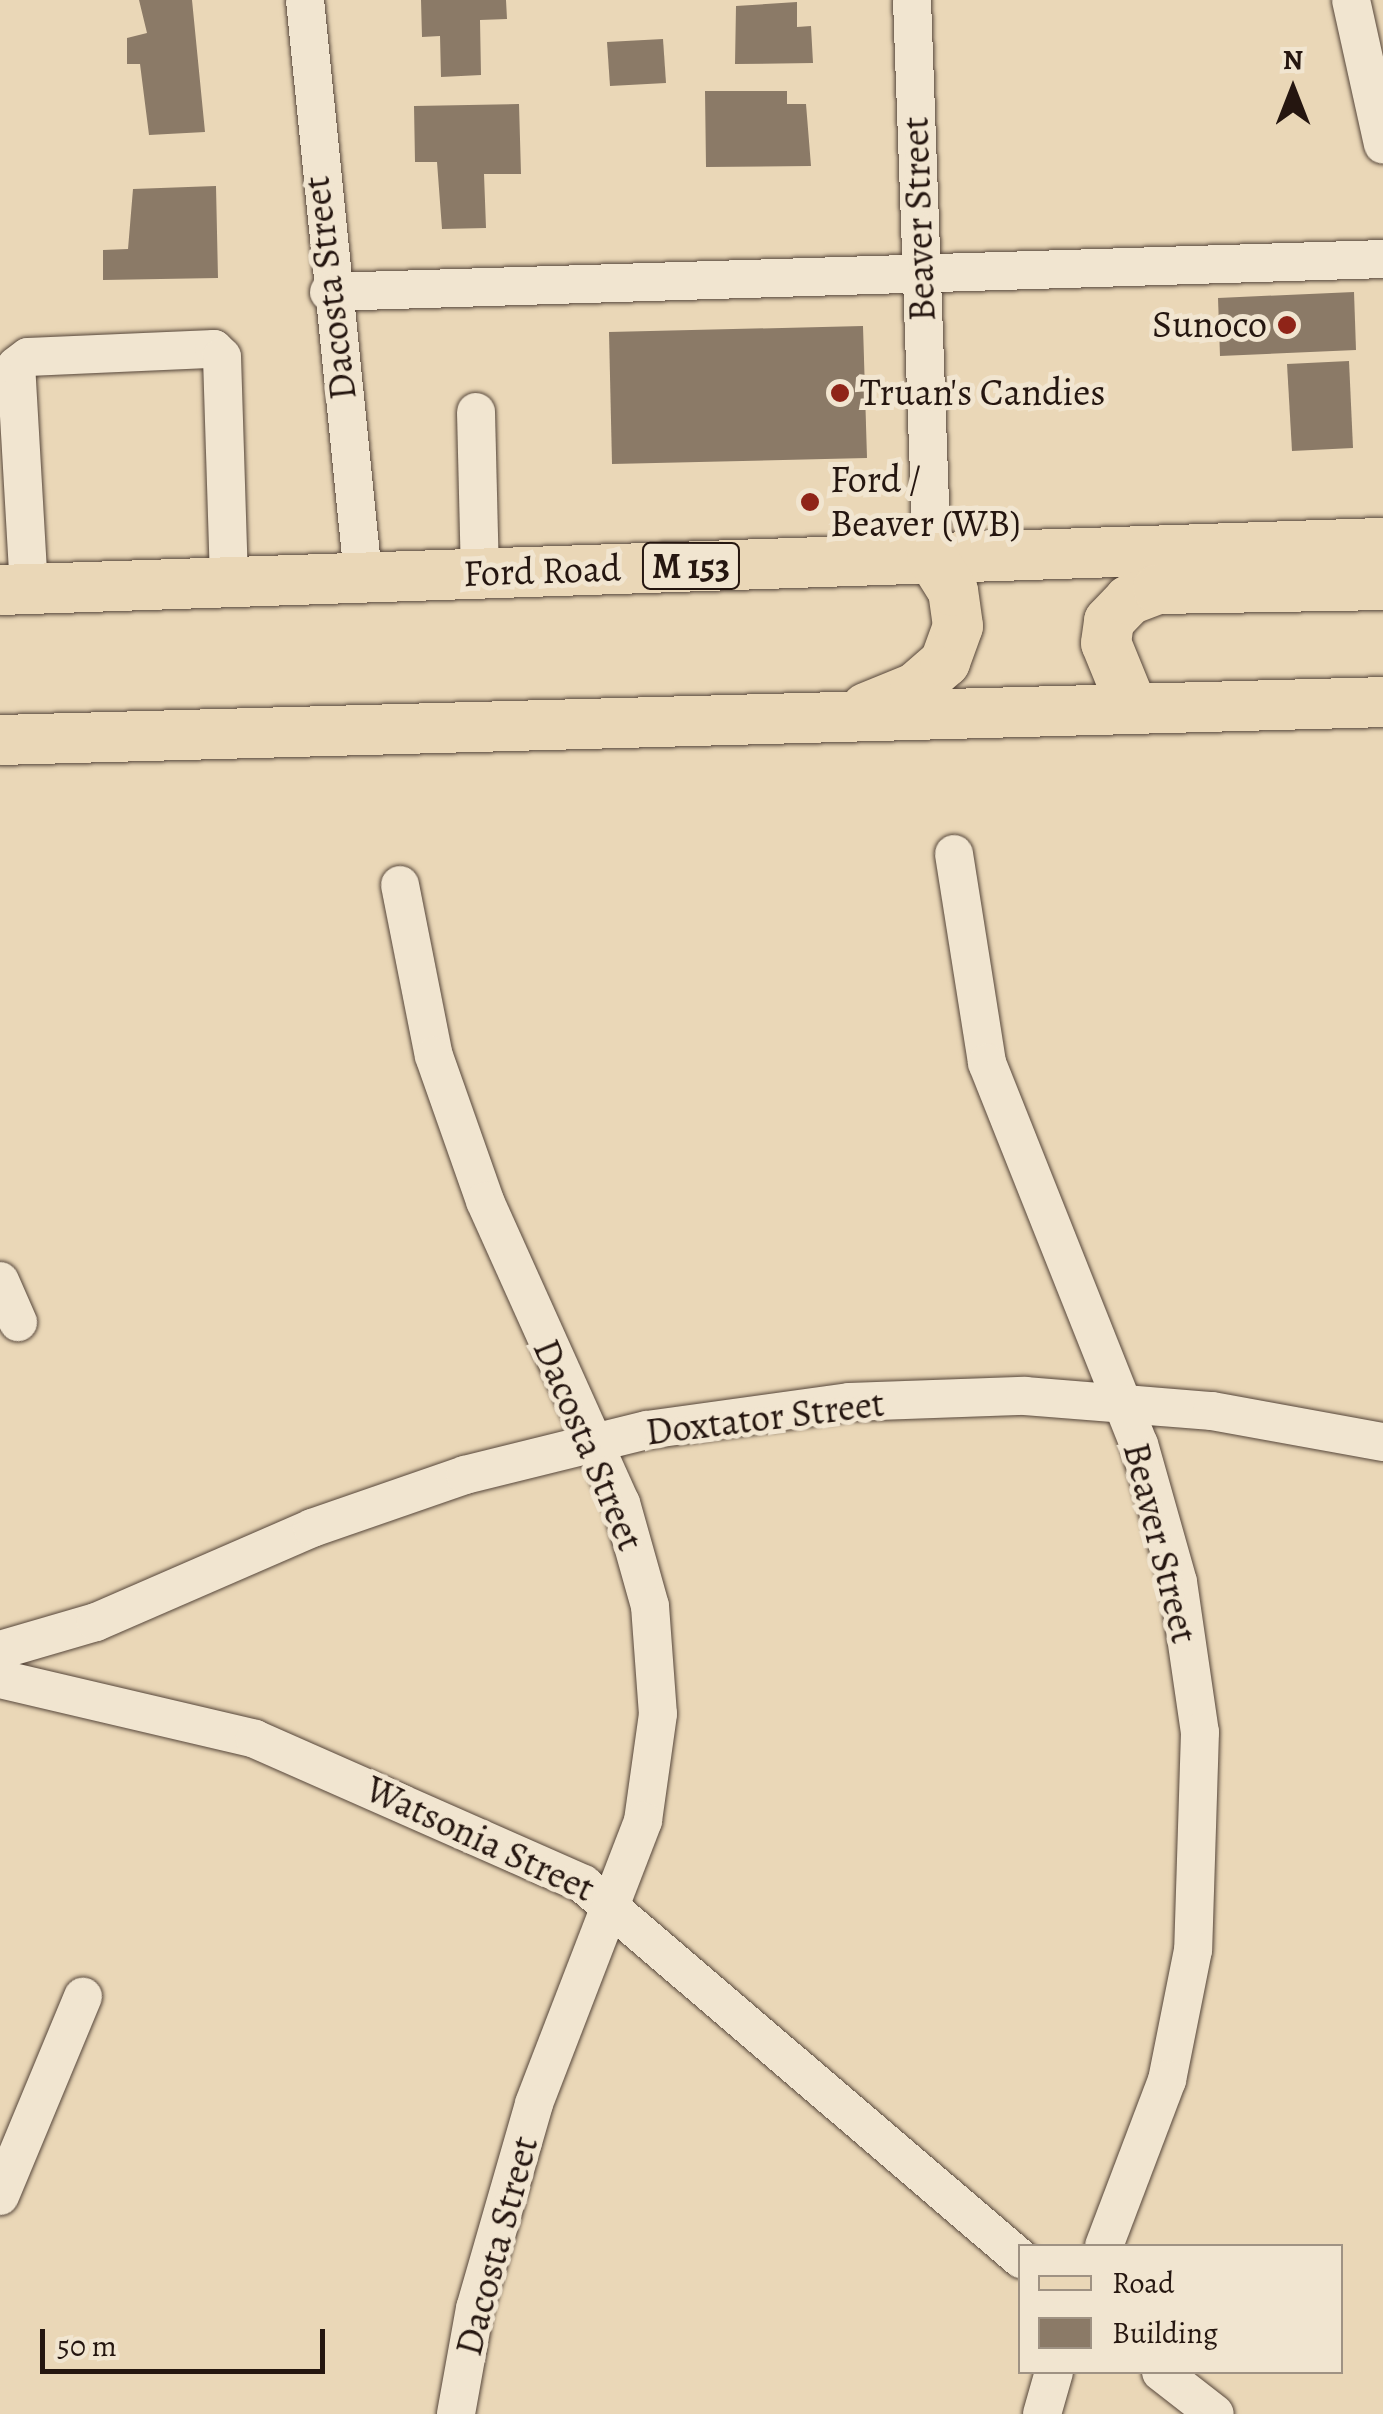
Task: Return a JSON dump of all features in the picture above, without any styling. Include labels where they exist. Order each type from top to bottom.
[{"type":"main road","name":"Ford Road","points":[[14,590],[1383,543]]},
{"type":"main road","points":[[792,718],[876,707],[945,662],[958,626],[953,591],[932,558]]},
{"type":"main road","points":[[1134,709],[1106,643],[1109,621],[1129,600],[1158,589],[1383,585]]},
{"type":"main road","points":[[0,740],[1383,702]]},
{"type":"street","name":"Dacosta Street","points":[[305,0],[328,292],[363,576]]},
{"type":"street","name":"Beaver Street","points":[[912,0],[932,558]]},
{"type":"street","points":[[1351,0],[1383,144]]},
{"type":"street","points":[[328,292],[921,269],[1383,258]]},
{"type":"street","points":[[14,590],[16,366],[28,357],[214,348],[222,357],[229,582]]},
{"type":"street","points":[[476,412],[480,574]]},
{"type":"street","name":"Beaver Street","points":[[954,854],[986,1063],[1120,1404],[1178,1582],[1200,1732],[1200,1883],[1167,2080],[1105,2244]]},
{"type":"street","name":"Dacosta Street","points":[[400,884],[434,1056],[485,1201],[592,1443],[650,1606],[658,1714],[643,1821],[534,2104],[474,2308],[456,2414]]},
{"type":"street","points":[[0,1281],[18,1322]]},
{"type":"street","name":"Doxtator Street","points":[[0,1650],[96,1622],[346,1516],[592,1443],[850,1402],[1025,1396],[1120,1404],[1383,1442]]},
{"type":"street","name":"Watsonia Street","points":[[0,1679],[254,1738],[612,1902],[1018,2257]]},
{"type":"street","points":[[0,2196],[83,1997]]},
{"type":"street","points":[[1042,2414],[1053,2374]]},
{"type":"street","points":[[1164,2374],[1215,2414]]},
{"type":"building","points":[[139,0],[192,0],[205,132],[149,135],[140,64],[127,64],[127,38],[147,33]]},
{"type":"building","points":[[421,0],[506,0],[507,19],[480,20],[481,75],[441,77],[440,36],[422,37]]},
{"type":"building","points":[[797,2],[797,27],[811,26],[813,63],[735,64],[736,6]]},
{"type":"building","points":[[663,39],[666,83],[610,86],[607,42]]},
{"type":"building","points":[[705,91],[787,91],[787,104],[806,104],[811,166],[706,167]]},
{"type":"building","points":[[519,104],[521,174],[484,174],[486,228],[442,229],[437,162],[415,162],[414,106]]},
{"type":"building","points":[[216,186],[218,278],[103,280],[103,250],[128,249],[133,189]]},
{"type":"building","points":[[1354,292],[1356,350],[1220,356],[1218,298]]},
{"type":"building","points":[[863,326],[867,458],[612,464],[609,332]]},
{"type":"building","points":[[1349,361],[1353,448],[1292,451],[1287,364]]},
{"type":"place","name":"Sunoco","points":[[1287,325]]},
{"type":"place","name":"Truan's Candies","points":[[840,393]]},
{"type":"place","name":"Ford / Beaver (WB)","points":[[810,502]]}]
